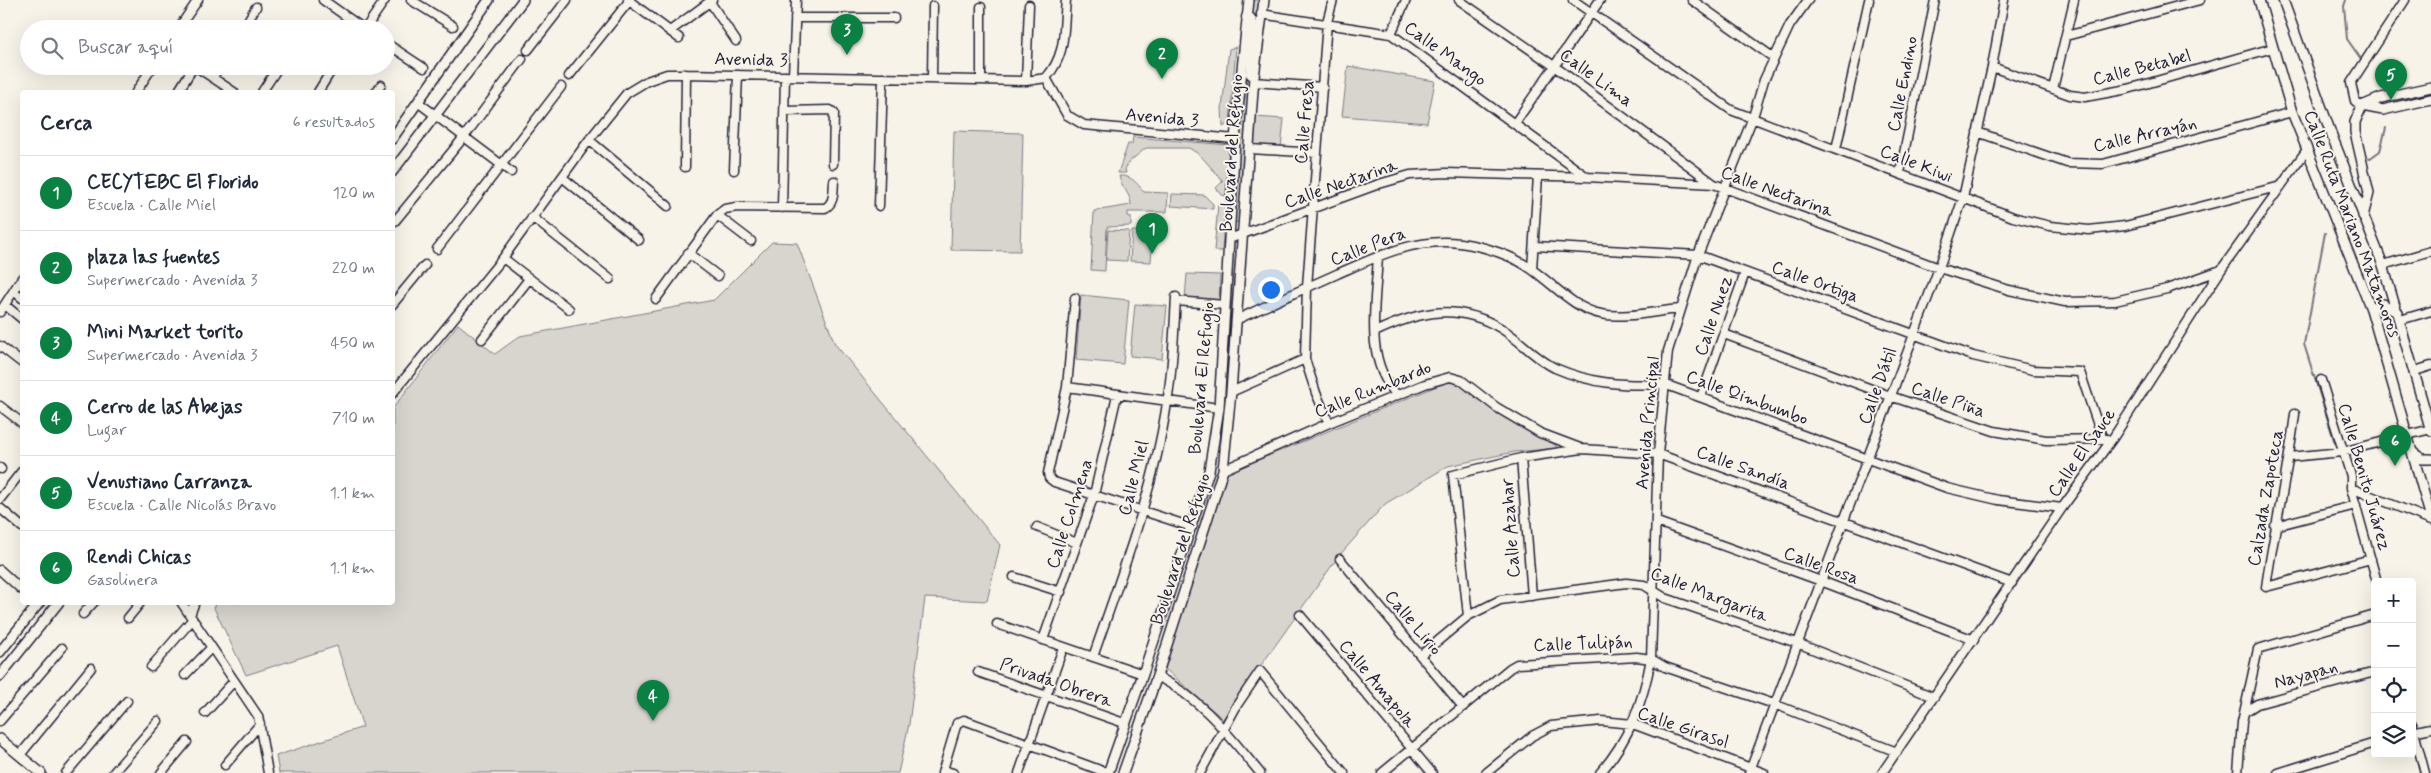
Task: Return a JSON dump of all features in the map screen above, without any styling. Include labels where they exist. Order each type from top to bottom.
[{"type":"main road","points":[[395,135],[489,0]]},
{"type":"main road","points":[[395,168],[523,0]]},
{"type":"main road","name":"Boulevard El Refugio","points":[[1108,773],[1124,723],[1143,674],[1209,471],[1219,408],[1235,139],[1249,0]]},
{"type":"main road","name":"Boulevard del Refugio","points":[[1123,773],[1157,676],[1223,470],[1231,392],[1254,80],[1260,14],[1264,0]]},
{"type":"main road","name":"Calle Ruta Mariano Matamoros","points":[[2259,0],[2292,112],[2306,151],[2371,309],[2431,519]]},
{"type":"main road","name":"Calle Ruta Mariano Matamoros","points":[[2283,0],[2383,265],[2431,430]]},
{"type":"main road","points":[[2363,216],[2369,193],[2355,132],[2355,122],[2362,106],[2381,98],[2431,87]]},
{"type":"main road","points":[[2362,106],[2384,110],[2431,99]]},
{"type":"main road","points":[[2371,309],[2383,304],[2399,316]]},
{"type":"main road","points":[[2412,452],[2422,459],[2431,459]]},
{"type":"main road","points":[[0,652],[38,605]]},
{"type":"main road","points":[[0,676],[57,605]]},
{"type":"main road","points":[[0,738],[41,773]]},
{"type":"street","points":[[184,20],[198,0]]},
{"type":"street","points":[[323,0],[352,20]]},
{"type":"street","points":[[371,20],[385,0]]},
{"type":"street","points":[[411,0],[453,26]]},
{"type":"street","points":[[528,50],[567,0]]},
{"type":"street","points":[[569,76],[629,0],[679,38]]},
{"type":"street","points":[[782,208],[785,111],[796,0]]},
{"type":"street","points":[[1046,78],[1057,66],[1061,56],[1066,0]]},
{"type":"street","name":"Calle Fresa","points":[[1329,423],[1316,393],[1305,359],[1307,287],[1327,22],[1333,0]]},
{"type":"street","points":[[1391,34],[1406,0]]},
{"type":"street","name":"Calle Lima","points":[[1459,0],[1554,66],[1714,184]]},
{"type":"street","name":"Calle Kiwi","points":[[1573,0],[1730,110],[1963,198],[2050,226],[2088,230],[2125,226],[2281,186]]},
{"type":"street","points":[[1516,123],[1600,0]]},
{"type":"street","points":[[1692,0],[1774,58]]},
{"type":"street","points":[[1836,149],[1869,0]]},
{"type":"street","name":"Calle Endino","points":[[1900,173],[1935,0]]},
{"type":"street","name":"Calle Dátil","points":[[1750,770],[1939,268],[1963,198],[1992,67],[2004,0]]},
{"type":"street","points":[[2052,89],[2074,0]]},
{"type":"street","points":[[2066,36],[2181,2],[2200,0]]},
{"type":"street","points":[[2362,106],[2355,101],[2351,84],[2405,0]]},
{"type":"street","points":[[670,31],[711,1],[736,41]]},
{"type":"street","name":"Avenida Principal","points":[[1600,773],[1613,759],[1633,724],[1645,692],[1652,659],[1658,454],[1668,351],[1698,256],[1753,118],[1774,58],[1804,1]]},
{"type":"street","points":[[1026,81],[1029,5]]},
{"type":"street","points":[[932,78],[933,6]]},
{"type":"street","points":[[248,20],[256,7]]},
{"type":"street","points":[[981,7],[981,79]]},
{"type":"street","name":"Calle Mango","points":[[1260,14],[1327,22],[1391,34],[1516,123],[1587,177]]},
{"type":"street","points":[[1246,17],[1251,18],[1253,23],[1250,74],[1254,80],[1323,87]]},
{"type":"street","points":[[795,18],[894,18]]},
{"type":"street","name":"Calle Betabel","points":[[1992,67],[2052,89],[2085,98],[2100,96],[2273,48]]},
{"type":"street","points":[[395,49],[424,68]]},
{"type":"street","points":[[395,221],[464,137],[522,59]]},
{"type":"street","name":"Avenida 3","points":[[395,390],[503,258],[589,140],[627,93],[647,81],[667,74],[1026,81],[1046,78],[1067,115],[1084,125],[1235,139]]},
{"type":"street","points":[[685,167],[686,74]]},
{"type":"street","points":[[137,90],[147,75]]},
{"type":"street","points":[[179,90],[189,75]]},
{"type":"street","points":[[210,75],[231,90]]},
{"type":"street","points":[[263,90],[273,75]]},
{"type":"street","points":[[319,90],[328,75]]},
{"type":"street","points":[[734,170],[738,75]]},
{"type":"street","points":[[879,206],[884,78]]},
{"type":"street","points":[[377,90],[380,85]]},
{"type":"street","points":[[437,249],[561,86]]},
{"type":"street","points":[[419,103],[511,172]]},
{"type":"street","points":[[785,111],[830,110],[834,113],[833,164]]},
{"type":"street","name":"Calle Arrayán","points":[[1977,132],[2066,163],[2103,164],[2292,112]]},
{"type":"street","points":[[589,140],[668,206]]},
{"type":"street","points":[[1250,149],[1317,153]]},
{"type":"street","name":"Calle El Sauce","points":[[1882,773],[2062,508],[2113,438],[2221,270],[2306,151]]},
{"type":"street","name":"Calle Nectarina","points":[[1229,239],[1242,236],[1313,208],[1410,175],[1446,173],[1587,177],[1714,184],[1939,268],[2009,290],[2065,302],[2123,299],[2167,289],[2221,270]]},
{"type":"street","points":[[1532,269],[1535,246],[1538,176]]},
{"type":"street","points":[[562,177],[638,240]]},
{"type":"street","points":[[656,298],[717,215],[725,210],[736,207],[825,208],[830,206],[833,200],[834,181]]},
{"type":"street","points":[[717,215],[751,241]]},
{"type":"street","points":[[532,217],[610,279]]},
{"type":"street","name":"Calle Pera","points":[[1236,320],[1378,256],[1414,244],[1458,242],[1511,258],[1532,269],[1570,299],[1590,311],[1612,316],[1680,309]]},
{"type":"street","name":"Calle Ortiga","points":[[1535,246],[1698,256],[1973,356],[2033,370],[2080,372],[2102,440]]},
{"type":"street","points":[[2383,265],[2431,251]]},
{"type":"street","points":[[688,253],[718,276]]},
{"type":"street","points":[[1378,256],[1375,352],[1379,370],[1385,382],[1396,395]]},
{"type":"street","points":[[503,258],[569,309]]},
{"type":"street","points":[[395,302],[425,265]]},
{"type":"street","name":"Calle Nuez","points":[[1701,397],[1745,273]]},
{"type":"street","points":[[482,339],[529,279]]},
{"type":"street","points":[[0,312],[20,281]]},
{"type":"street","points":[[14,291],[20,296]]},
{"type":"street","points":[[1075,298],[1067,387],[1048,473],[1049,478],[1192,527]]},
{"type":"street","name":"Calle Miel","points":[[1093,657],[1143,510],[1168,402],[1176,299],[1225,305]]},
{"type":"street","points":[[5,304],[20,317]]},
{"type":"street","points":[[2399,316],[2431,311]]},
{"type":"street","name":"Calle Qimbumbo","points":[[1375,332],[1417,314],[1451,312],[1477,317],[1502,329],[1553,367],[1583,379],[1625,386],[1664,384],[1948,488],[1998,500],[2062,508]]},
{"type":"street","name":"Calle Piña","points":[[1724,334],[1890,396],[1994,431],[2046,440],[2102,440],[2113,438]]},
{"type":"street","points":[[0,346],[20,361]]},
{"type":"street","points":[[1231,392],[1305,359]]},
{"type":"street","points":[[2415,371],[2431,366]]},
{"type":"street","name":"Calle Rumbardo","points":[[1223,470],[1396,395],[1425,384],[1456,377],[1496,407],[1540,434],[1582,449]]},
{"type":"street","name":"Calle Benito Juárez","points":[[2321,380],[2351,476],[2351,488],[2376,578]]},
{"type":"street","points":[[1067,387],[1219,408]]},
{"type":"street","name":"Calle Colmena","points":[[1043,640],[1094,495],[1118,395]]},
{"type":"street","points":[[0,406],[20,421]]},
{"type":"street","name":"Calzada Zapoteca","points":[[2295,414],[2290,457],[2274,526],[2266,587],[2371,558]]},
{"type":"street","points":[[2290,457],[2342,452],[2431,430]]},
{"type":"street","name":"Calle Sandía","points":[[1468,616],[1453,475],[1521,458],[1582,449],[1658,454],[2012,583]]},
{"type":"street","name":"Calle Azahar","points":[[1521,458],[1532,596]]},
{"type":"street","points":[[0,499],[20,474]]},
{"type":"street","points":[[2351,488],[2431,519]]},
{"type":"street","points":[[2274,526],[2356,505]]},
{"type":"street","points":[[0,508],[20,525]]},
{"type":"street","name":"Calle Rosa","points":[[1657,522],[1821,581],[1974,640]]},
{"type":"street","points":[[1037,527],[1077,543]]},
{"type":"street","name":"Calle Lirio","points":[[1340,559],[1463,707]]},
{"type":"street","points":[[0,570],[20,588]]},
{"type":"street","points":[[1014,578],[1061,592]]},
{"type":"street","name":"Calle Margarita","points":[[1421,655],[1468,616],[1500,600],[1626,583],[1644,585],[1664,598],[1797,643],[1934,696]]},
{"type":"street","points":[[83,614],[91,605]]},
{"type":"street","points":[[128,618],[139,605]]},
{"type":"street","points":[[183,605],[258,716],[268,773]]},
{"type":"street","points":[[151,667],[191,617],[194,605]]},
{"type":"street","name":"Calle Amapola","points":[[1300,615],[1432,773]]},
{"type":"street","points":[[2238,773],[2242,722],[2246,711],[2258,648],[2371,616]]},
{"type":"street","points":[[997,624],[1143,674]]},
{"type":"street","points":[[0,721],[62,648]]},
{"type":"street","points":[[185,675],[211,648]]},
{"type":"street","points":[[1019,773],[1063,648]]},
{"type":"street","name":"Calle Tulipán","points":[[1382,773],[1517,664],[1637,657],[1652,659],[1666,667],[1774,704],[1896,752]]},
{"type":"street","points":[[20,755],[91,668]]},
{"type":"street","points":[[1200,773],[1237,705],[1260,670],[1344,773]]},
{"type":"street","name":"Privada Obrera","points":[[978,672],[1124,723]]},
{"type":"street","name":"Nayapan","points":[[2246,711],[2257,704],[2371,673]]},
{"type":"street","points":[[1157,676],[1183,690],[1210,713],[1260,773]]},
{"type":"street","points":[[206,713],[234,681]]},
{"type":"street","points":[[66,773],[127,701]]},
{"type":"street","points":[[953,773],[942,771],[957,723],[960,720],[964,720],[1108,773]]},
{"type":"street","points":[[113,773],[158,721]]},
{"type":"street","name":"Calle Girasol","points":[[1486,773],[1532,736],[1551,726],[1601,721],[1633,724],[1750,770],[1764,773]]},
{"type":"street","points":[[225,765],[260,724]]},
{"type":"street","points":[[2416,729],[2431,728]]},
{"type":"street","points":[[2416,741],[2424,773]]},
{"type":"street","points":[[160,773],[187,742]]},
{"type":"street","points":[[2278,773],[2371,744]]},
{"type":"shaded area","points":[[1254,0],[1260,0],[1254,35],[1242,223],[1232,222],[1245,73]]},
{"type":"shaded area","points":[[1236,47],[1230,123],[1223,127],[1222,108],[1229,49]]},
{"type":"shaded area","points":[[1348,66],[1435,81],[1427,123],[1342,116]]},
{"type":"shaded area","points":[[1255,117],[1284,119],[1281,148],[1252,146]]},
{"type":"shaded area","points":[[954,131],[1023,133],[1020,251],[951,250]]},
{"type":"shaded area","points":[[1133,137],[1229,145],[1226,196],[1222,195],[1216,188],[1223,181],[1200,155],[1189,148],[1146,148],[1130,161],[1125,169],[1126,173],[1118,173],[1128,144],[1132,144]]},
{"type":"shaded area","points":[[1119,176],[1130,178],[1144,192],[1168,193],[1167,212],[1128,212],[1128,216],[1131,217],[1131,226],[1107,227],[1105,271],[1091,270],[1094,211],[1131,205],[1131,201]]},
{"type":"shaded area","points":[[1172,194],[1204,195],[1213,204],[1213,209],[1171,206]]},
{"type":"shaded area","points":[[1218,204],[1225,204],[1222,251],[1214,251]]},
{"type":"shaded area","points":[[1108,230],[1129,231],[1127,261],[1106,260]]},
{"type":"shaded area","points":[[1132,231],[1153,232],[1151,262],[1130,261]]},
{"type":"shaded area","points":[[772,242],[797,243],[835,344],[1000,545],[987,601],[925,598],[909,724],[898,773],[279,773],[276,756],[363,727],[337,646],[246,675],[214,608],[216,605],[395,605],[395,405],[458,324],[495,354],[520,336],[714,300]]},
{"type":"shaded area","points":[[1187,274],[1220,275],[1219,301],[1185,298]]},
{"type":"shaded area","points":[[1081,295],[1129,300],[1123,364],[1076,360]]},
{"type":"shaded area","points":[[1135,304],[1167,306],[1162,359],[1130,356]]},
{"type":"shaded area","points":[[1459,377],[1559,448],[1514,452],[1448,466],[1385,504],[1338,557],[1223,719],[1165,669],[1224,474]]},
{"type":"waterway","points":[[2346,0],[2344,6],[2347,39],[2361,59]]},
{"type":"waterway","points":[[2369,159],[2380,151],[2386,128]]},
{"type":"waterway","points":[[2325,233],[2304,344],[2335,443]]},
{"type":"place","name":"Mini Market torito","points":[[847,55]]},
{"type":"place","name":"plaza las fuentes","points":[[1162,79]]},
{"type":"place","name":"Venustiano Carranza","points":[[2391,100]]},
{"type":"place","name":"CECYTEBC El Florido","points":[[1152,254]]},
{"type":"place","name":"Rendi Chicas","points":[[2395,466]]},
{"type":"place","name":"Cerro de las Abejas","points":[[653,721]]}]
